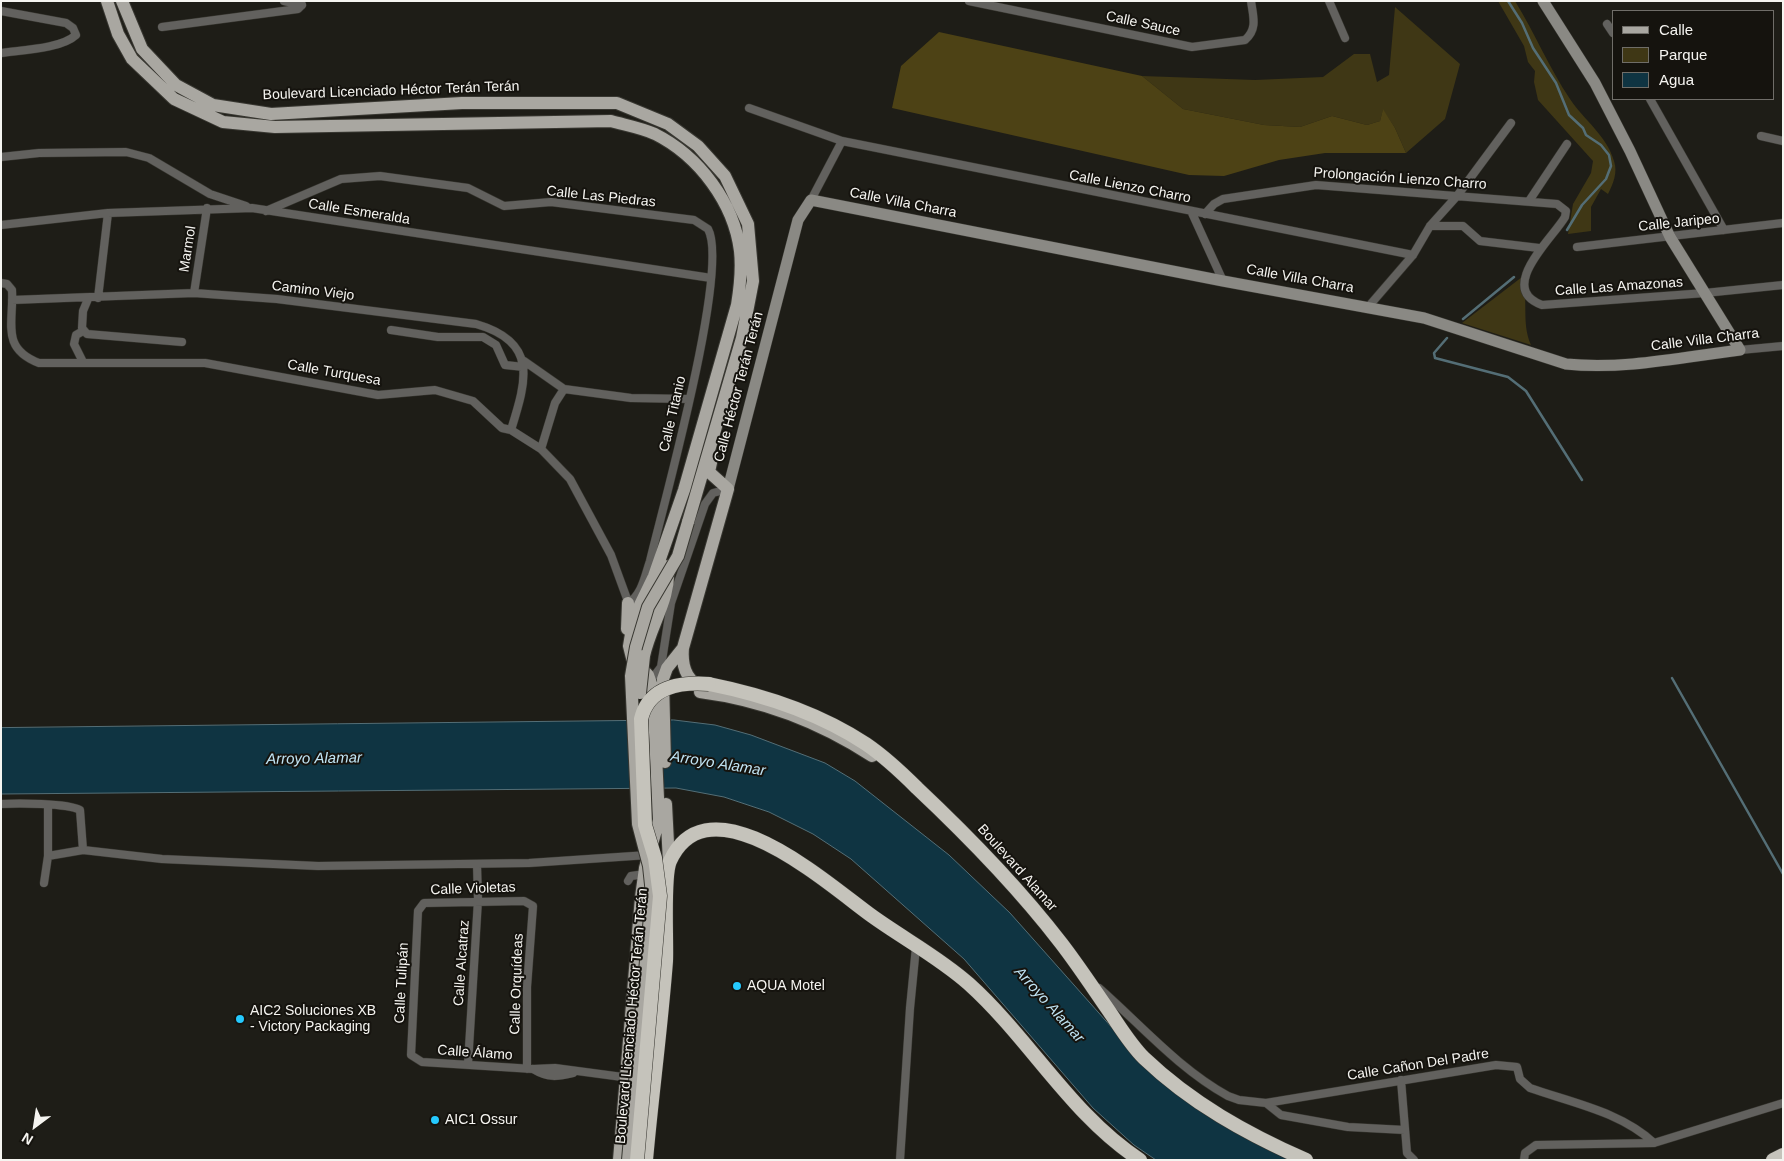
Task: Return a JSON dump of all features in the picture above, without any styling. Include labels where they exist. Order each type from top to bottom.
[{"type":"highway","name":"Boulevard Alamar","points":[[641,719],[643,710],[651,699],[665,688],[688,683],[782,703],[833,725],[867,744],[898,769],[941,810],[1021,893],[1084,975],[1134,1047],[1186,1094],[1251,1134],[1306,1160]]},
{"type":"highway","name":"Boulevard Licenciado Héctor Terán Terán","points":[[636,1160],[660,896],[655,858],[645,825],[641,719]]},
{"type":"highway","points":[[669,863],[688,838],[704,830],[726,829],[770,846],[808,868],[968,983],[989,1003],[1093,1121],[1140,1160]]},
{"type":"highway","name":"Boulevard Licenciado Héctor Terán Terán","points":[[646,1160],[666,959],[669,863]]},
{"type":"highway","points":[[1773,1160],[1783,1155]]},
{"type":"main road","name":"Boulevard Licenciado Héctor Terán Terán","points":[[107,1],[118,34],[132,59],[174,99],[223,122],[275,128],[611,121],[655,134],[682,152],[706,174],[721,198],[732,223],[740,250],[741,275],[737,305],[708,412],[654,576],[634,620],[629,646],[635,663],[651,680],[657,709],[662,800],[669,863]]},
{"type":"main road","name":"Boulevard Licenciado Héctor Terán Terán","points":[[122,1],[142,49],[176,85],[213,105],[271,114],[462,102],[617,103],[668,124],[698,146],[725,176],[748,224],[752,281],[748,310],[678,556],[652,600],[642,625],[631,676],[638,824],[648,866],[652,894],[628,1160]]},
{"type":"main road","points":[[720,410],[722,421],[709,470],[728,489]]},
{"type":"main road","name":"Calle Héctor Terán Terán","points":[[709,688],[695,685],[684,672],[682,662],[683,648],[728,489]]},
{"type":"main road","name":"Boulevard Licenciado Héctor Terán Terán","points":[[641,719],[640,678],[644,656],[647,642],[670,583],[665,544]]},
{"type":"main road","points":[[628,603],[625,654],[637,673],[651,680],[665,672]]},
{"type":"main road","name":"Calle Héctor Terán Terán","points":[[665,672],[683,648]]},
{"type":"main road","name":"Boulevard Licenciado Héctor Terán Terán","points":[[657,709],[663,697],[665,672]]},
{"type":"main road","points":[[663,697],[682,690],[709,688]]},
{"type":"main road","name":"Boulevard Licenciado Héctor Terán Terán","points":[[619,1160],[624,1078],[645,871],[662,800]]},
{"type":"street","points":[[284,1],[303,3]]},
{"type":"street","name":"Calle Sauce","points":[[969,1],[1019,5],[1192,47],[1245,40],[1251,35],[1255,25],[1252,1]]},
{"type":"street","points":[[1329,1],[1345,38]]},
{"type":"street","points":[[1544,1],[1594,83],[1630,151],[1670,238],[1740,350]]},
{"type":"street","points":[[162,27],[298,9],[303,3]]},
{"type":"street","points":[[1,11],[66,23],[73,28],[76,35],[68,41],[53,45],[1,53]]},
{"type":"street","points":[[1607,24],[1612,32]]},
{"type":"street","points":[[1651,100],[1724,230]]},
{"type":"street","name":"Calle Lienzo Charro","points":[[749,108],[842,141],[1413,255]]},
{"type":"street","points":[[1369,306],[1413,255],[1430,226],[1457,196],[1511,123]]},
{"type":"street","points":[[1761,136],[1783,141]]},
{"type":"street","name":"Calle Héctor Terán Terán","points":[[728,489],[798,220],[842,141]]},
{"type":"street","points":[[1529,202],[1567,144]]},
{"type":"street","points":[[1,157],[39,153],[126,152],[149,158],[210,194],[252,208]]},
{"type":"street","name":"Calle Las Piedras","points":[[266,210],[341,179],[380,176],[468,188],[504,206],[551,202],[684,219],[704,225]]},
{"type":"street","name":"Prolongación Lienzo Charro","points":[[1205,214],[1214,204],[1224,199],[1299,186],[1316,185],[1557,204],[1566,211]]},
{"type":"street","name":"Calle Villa Charra","points":[[810,200],[1223,281],[1369,306],[1445,323],[1522,351],[1566,364],[1583,366],[1635,364],[1783,346]]},
{"type":"street","name":"Calle Esmeralda","points":[[1,225],[108,213],[207,208],[252,208],[711,278]]},
{"type":"street","name":"Marmol","points":[[194,293],[207,208]]},
{"type":"street","name":"Calle Las Amazonas","points":[[1566,211],[1562,223],[1540,248],[1525,279],[1525,291],[1531,301],[1542,305],[1705,293],[1783,285]]},
{"type":"street","points":[[1192,212],[1223,281]]},
{"type":"street","points":[[98,298],[108,213]]},
{"type":"street","name":"Calle Jaripeo","points":[[1577,247],[1670,238],[1783,223]]},
{"type":"street","name":"Calle Titanio","points":[[628,603],[634,598],[641,587],[650,561],[704,335],[711,278],[710,234],[704,225]]},
{"type":"street","points":[[1430,226],[1463,226],[1480,241],[1540,248]]},
{"type":"street","points":[[1,283],[7,284],[12,290],[12,300],[5,333]]},
{"type":"street","name":"Camino Viejo","points":[[12,300],[88,299],[194,293],[277,299],[476,324],[493,329],[508,339],[518,349],[524,364]]},
{"type":"street","points":[[83,331],[83,311],[88,299]]},
{"type":"street","points":[[392,330],[438,337],[483,337],[496,345],[505,365],[524,364],[564,389],[631,398],[689,400]]},
{"type":"street","points":[[83,331],[92,335],[182,342]]},
{"type":"street","points":[[83,331],[76,335],[74,344],[83,362]]},
{"type":"street","name":"Calle Turquesa","points":[[5,333],[21,354],[39,363],[205,363],[378,395],[435,390],[473,401],[502,428],[511,430],[541,449],[570,479],[582,498],[611,555],[634,620]]},
{"type":"street","points":[[511,430],[517,411],[524,364]]},
{"type":"street","points":[[541,449],[555,403],[564,389]]},
{"type":"street","points":[[651,680],[661,667],[671,603],[705,504],[713,493],[728,489]]},
{"type":"street","points":[[1,804],[48,805],[80,810],[83,850]]},
{"type":"street","points":[[44,883],[48,856],[48,805]]},
{"type":"street","points":[[48,856],[83,850],[162,860],[318,866],[477,864],[648,855]]},
{"type":"street","points":[[628,881],[631,876],[645,871],[631,857]]},
{"type":"street","name":"Calle Alcatraz","points":[[468,1064],[478,900],[477,864]]},
{"type":"street","name":"Calle Violetas","points":[[419,907],[424,903],[478,900],[529,902]]},
{"type":"street","name":"Calle Orquídeas","points":[[529,902],[533,906],[527,987],[530,1069]]},
{"type":"street","name":"Calle Tulipán","points":[[416,1059],[411,1055],[419,907]]},
{"type":"street","points":[[900,1160],[916,946]]},
{"type":"street","name":"Calle Cañon Del Padre","points":[[1084,975],[1133,1018],[1154,1041],[1219,1091],[1238,1100],[1266,1103],[1496,1065],[1517,1067],[1520,1079],[1530,1088],[1623,1120],[1640,1130],[1654,1143]]},
{"type":"street","name":"Calle Álamo","points":[[416,1059],[422,1062],[530,1069],[556,1068],[624,1078],[653,1080]]},
{"type":"street","points":[[1401,1080],[1407,1152],[1414,1160]]},
{"type":"street","name":"Calle Cañon Del Padre","points":[[1266,1103],[1281,1115],[1348,1127],[1405,1130]]},
{"type":"street","points":[[1524,1160],[1525,1153],[1536,1145],[1654,1143],[1783,1103]]},
{"type":"green space","points":[[1498,1],[1515,1],[1562,87],[1576,107],[1601,136],[1611,152],[1615,165],[1612,186],[1608,194],[1601,189],[1591,207],[1591,231],[1568,234],[1573,204],[1591,173],[1593,161],[1538,100],[1534,82],[1535,71],[1528,62],[1524,46]]},
{"type":"green space","points":[[1395,7],[1460,64],[1445,119],[1406,153],[1395,128],[1383,110],[1380,121],[1367,125],[1332,116],[1300,127],[1264,125],[1183,109],[1142,76],[1255,80],[1323,77],[1354,54],[1370,54],[1377,82],[1389,75]]},
{"type":"green space","points":[[1522,277],[1525,294],[1526,328],[1531,345],[1462,323]]},
{"type":"shaded area","points":[[939,32],[1142,76],[1183,109],[1264,125],[1300,127],[1332,116],[1367,125],[1380,121],[1383,109],[1395,128],[1406,153],[1325,153],[1279,160],[1224,176],[1189,175],[892,108],[901,66]]},
{"type":"water","name":"Arroyo Alamar","points":[[674,720],[715,725],[751,735],[825,763],[855,781],[949,855],[1010,913],[1146,1066],[1302,1160],[1156,1160],[1134,1145],[1093,1108],[964,959],[851,859],[813,834],[769,812],[724,797],[676,788],[1,794],[1,728]]},
{"type":"waterway","points":[[1508,1],[1522,23],[1533,48],[1556,83],[1569,115],[1583,128],[1586,135],[1601,145],[1609,155],[1611,166],[1606,179],[1582,205],[1567,230]]},
{"type":"waterway","points":[[1463,319],[1514,277]]},
{"type":"waterway","points":[[1447,338],[1434,353],[1435,358],[1508,377],[1526,391],[1582,480]]},
{"type":"waterway","points":[[1672,678],[1783,874]]},
{"type":"place","name":"AQUA Motel","points":[[737,986]]},
{"type":"place","name":"AIC2 Soluciones XB - Victory Packaging","points":[[240,1019]]},
{"type":"place","name":"AIC1 Ossur","points":[[435,1120]]}]
